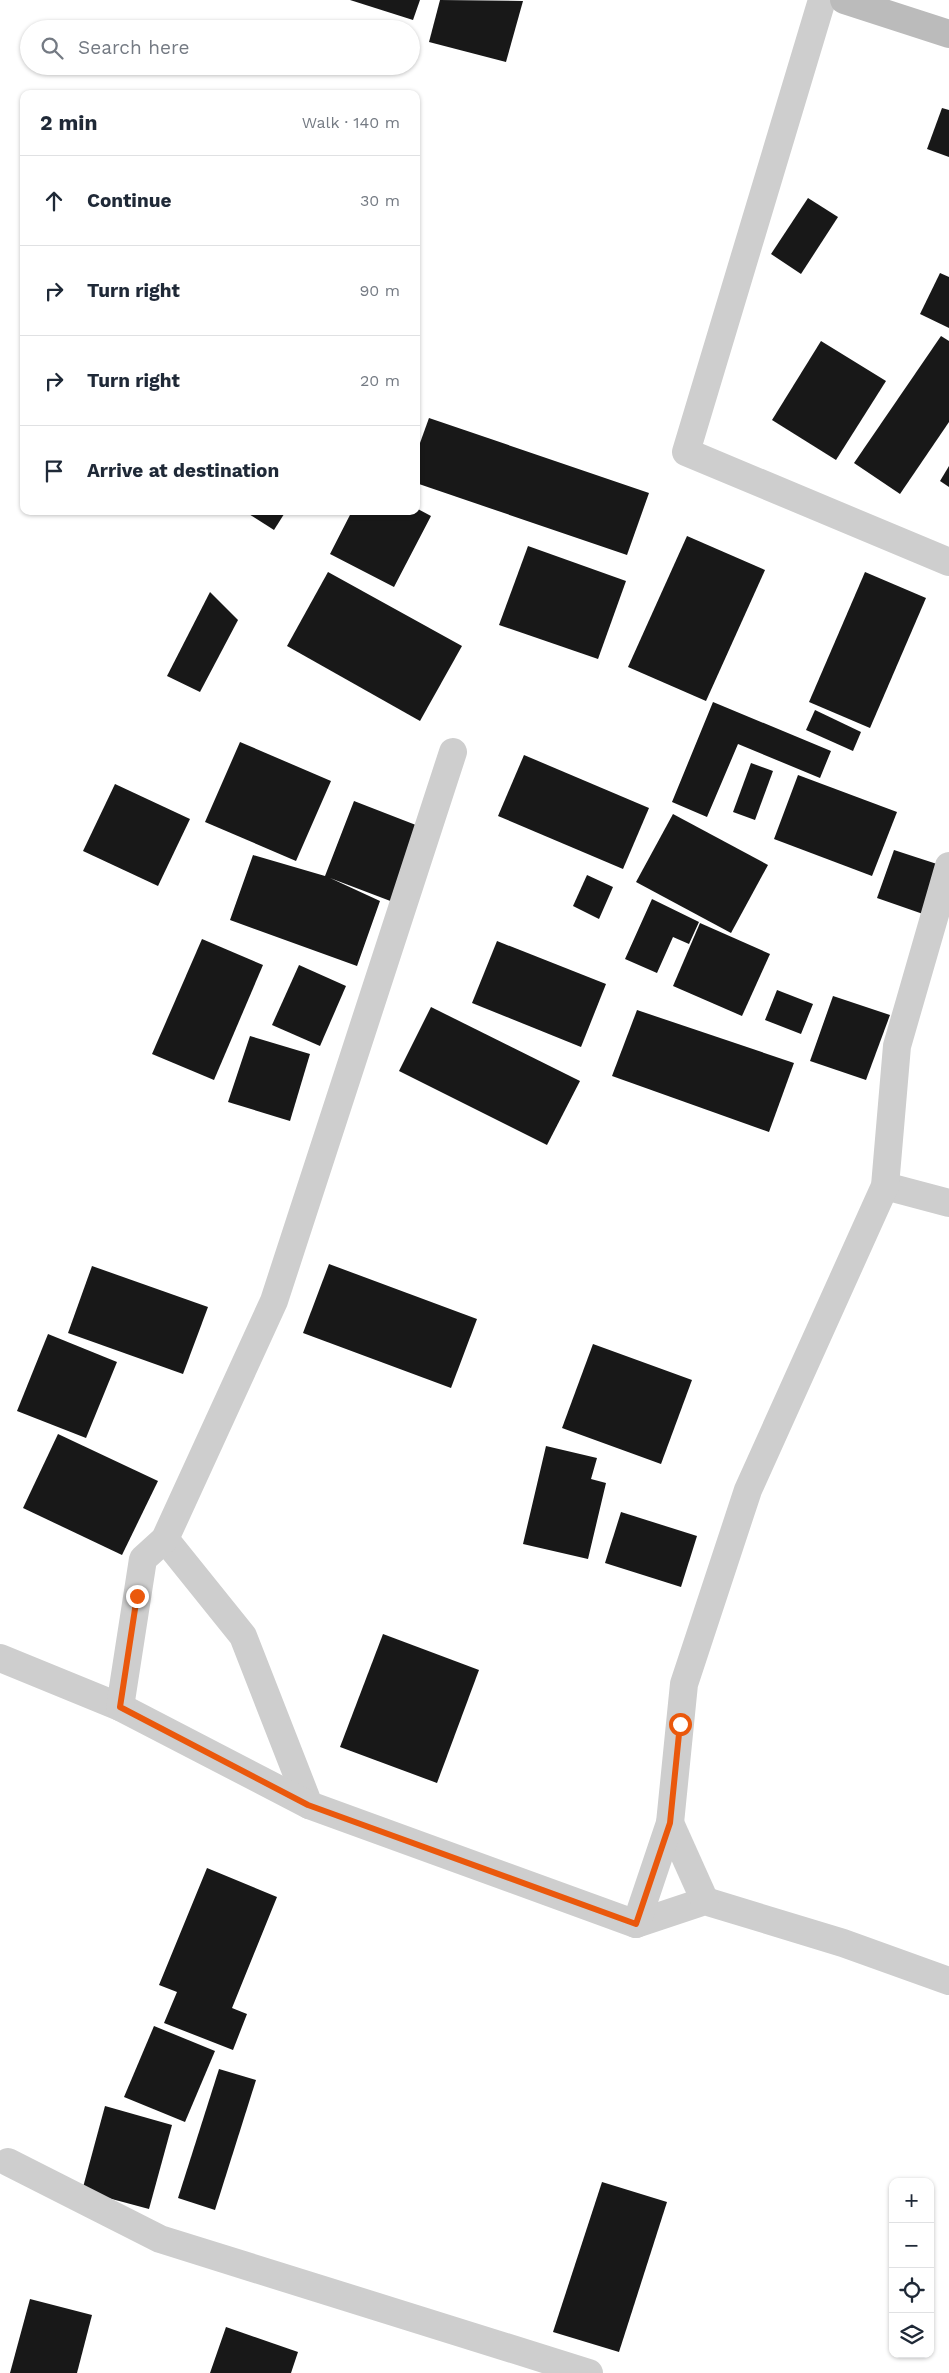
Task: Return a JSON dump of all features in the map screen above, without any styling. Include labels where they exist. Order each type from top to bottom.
[{"type":"street","points":[[822,0],[686,452],[949,562]]},
{"type":"street","points":[[844,0],[949,34]]},
{"type":"street","points":[[120,1707],[143,1559],[165,1539],[274,1300],[453,752]]},
{"type":"street","points":[[636,1924],[670,1823],[684,1684],[745,1499],[885,1186],[897,1046],[949,866]]},
{"type":"street","points":[[885,1186],[949,1203]]},
{"type":"street","points":[[165,1539],[243,1636],[308,1805]]},
{"type":"street","points":[[0,1658],[120,1707],[308,1805],[636,1924],[705,1901],[843,1943],[949,1981]]},
{"type":"street","points":[[670,1823],[705,1901]]},
{"type":"street","points":[[8,2162],[160,2239],[589,2373]]},
{"type":"building","points":[[350,0],[420,0],[413,20]]},
{"type":"building","points":[[440,0],[523,1],[506,62],[429,42]]},
{"type":"building","points":[[942,108],[949,110],[949,157],[927,149]]},
{"type":"building","points":[[808,198],[838,217],[801,274],[771,254]]},
{"type":"building","points":[[940,273],[949,277],[949,328],[920,314]]},
{"type":"building","points":[[941,336],[949,341],[949,422],[900,494],[854,463]]},
{"type":"building","points":[[821,341],[886,381],[836,460],[772,420]]},
{"type":"building","points":[[429,418],[649,493],[627,555],[420,484],[420,443]]},
{"type":"building","points":[[949,466],[949,487],[940,481]]},
{"type":"building","points":[[420,510],[431,516],[394,587],[330,554],[350,515],[420,515]]},
{"type":"building","points":[[250,515],[283,515],[274,530]]},
{"type":"building","points":[[687,536],[765,570],[706,701],[628,667]]},
{"type":"building","points":[[528,546],[626,581],[598,659],[499,625]]},
{"type":"building","points":[[328,572],[462,646],[420,721],[287,646]]},
{"type":"building","points":[[865,572],[926,598],[870,728],[809,702]]},
{"type":"building","points":[[210,592],[238,620],[200,692],[167,676]]},
{"type":"building","points":[[713,702],[831,751],[820,778],[738,744],[707,817],[672,802]]},
{"type":"building","points":[[815,710],[861,732],[853,751],[806,730]]},
{"type":"building","points":[[240,742],[331,781],[296,861],[205,822]]},
{"type":"building","points":[[524,755],[649,808],[623,869],[498,816]]},
{"type":"building","points":[[751,763],[773,771],[755,820],[733,812]]},
{"type":"building","points":[[798,775],[897,812],[872,876],[774,839]]},
{"type":"building","points":[[115,784],[190,819],[158,886],[83,851]]},
{"type":"building","points":[[354,801],[421,827],[393,902],[330,878],[380,901],[357,966],[230,920],[253,855],[325,876]]},
{"type":"building","points":[[673,814],[768,865],[731,933],[636,882]]},
{"type":"building","points":[[894,850],[940,865],[923,914],[877,898]]},
{"type":"building","points":[[587,875],[613,887],[599,919],[573,906]]},
{"type":"building","points":[[652,899],[699,922],[689,944],[673,937],[657,973],[625,959]]},
{"type":"building","points":[[700,923],[770,954],[742,1016],[673,986]]},
{"type":"building","points":[[202,939],[263,965],[214,1080],[152,1054]]},
{"type":"building","points":[[497,941],[606,984],[581,1047],[472,1003]]},
{"type":"building","points":[[299,965],[346,986],[320,1046],[272,1025]]},
{"type":"building","points":[[777,990],[813,1004],[801,1034],[765,1020]]},
{"type":"building","points":[[833,996],[890,1015],[866,1080],[810,1061]]},
{"type":"building","points":[[431,1007],[580,1081],[547,1145],[399,1071]]},
{"type":"building","points":[[637,1010],[794,1063],[769,1132],[612,1076]]},
{"type":"building","points":[[250,1036],[310,1054],[290,1121],[228,1102]]},
{"type":"building","points":[[329,1264],[477,1319],[451,1388],[303,1333]]},
{"type":"building","points":[[92,1266],[208,1307],[183,1374],[68,1333]]},
{"type":"building","points":[[48,1334],[117,1362],[86,1438],[17,1411]]},
{"type":"building","points":[[593,1344],[692,1380],[661,1464],[562,1428]]},
{"type":"building","points":[[58,1434],[158,1481],[122,1555],[23,1508]]},
{"type":"building","points":[[546,1446],[597,1458],[591,1479],[606,1483],[588,1559],[523,1544]]},
{"type":"building","points":[[621,1512],[697,1536],[681,1587],[605,1563]]},
{"type":"building","points":[[383,1634],[479,1670],[437,1783],[340,1747]]},
{"type":"building","points":[[207,1868],[277,1897],[232,2008],[247,2014],[233,2050],[164,2023],[177,1992],[159,1985]]},
{"type":"building","points":[[154,2026],[215,2051],[185,2122],[124,2097]]},
{"type":"building","points":[[219,2069],[256,2080],[215,2210],[178,2198]]},
{"type":"building","points":[[105,2106],[172,2125],[149,2209],[82,2191]]},
{"type":"building","points":[[602,2182],[667,2202],[619,2352],[553,2332]]},
{"type":"building","points":[[30,2299],[92,2315],[77,2373],[10,2373]]},
{"type":"building","points":[[226,2327],[298,2352],[291,2373],[210,2373]]},
{"type":"route","points":[[137,1596],[120,1707],[308,1805],[636,1924],[670,1823],[680,1724]]}]
